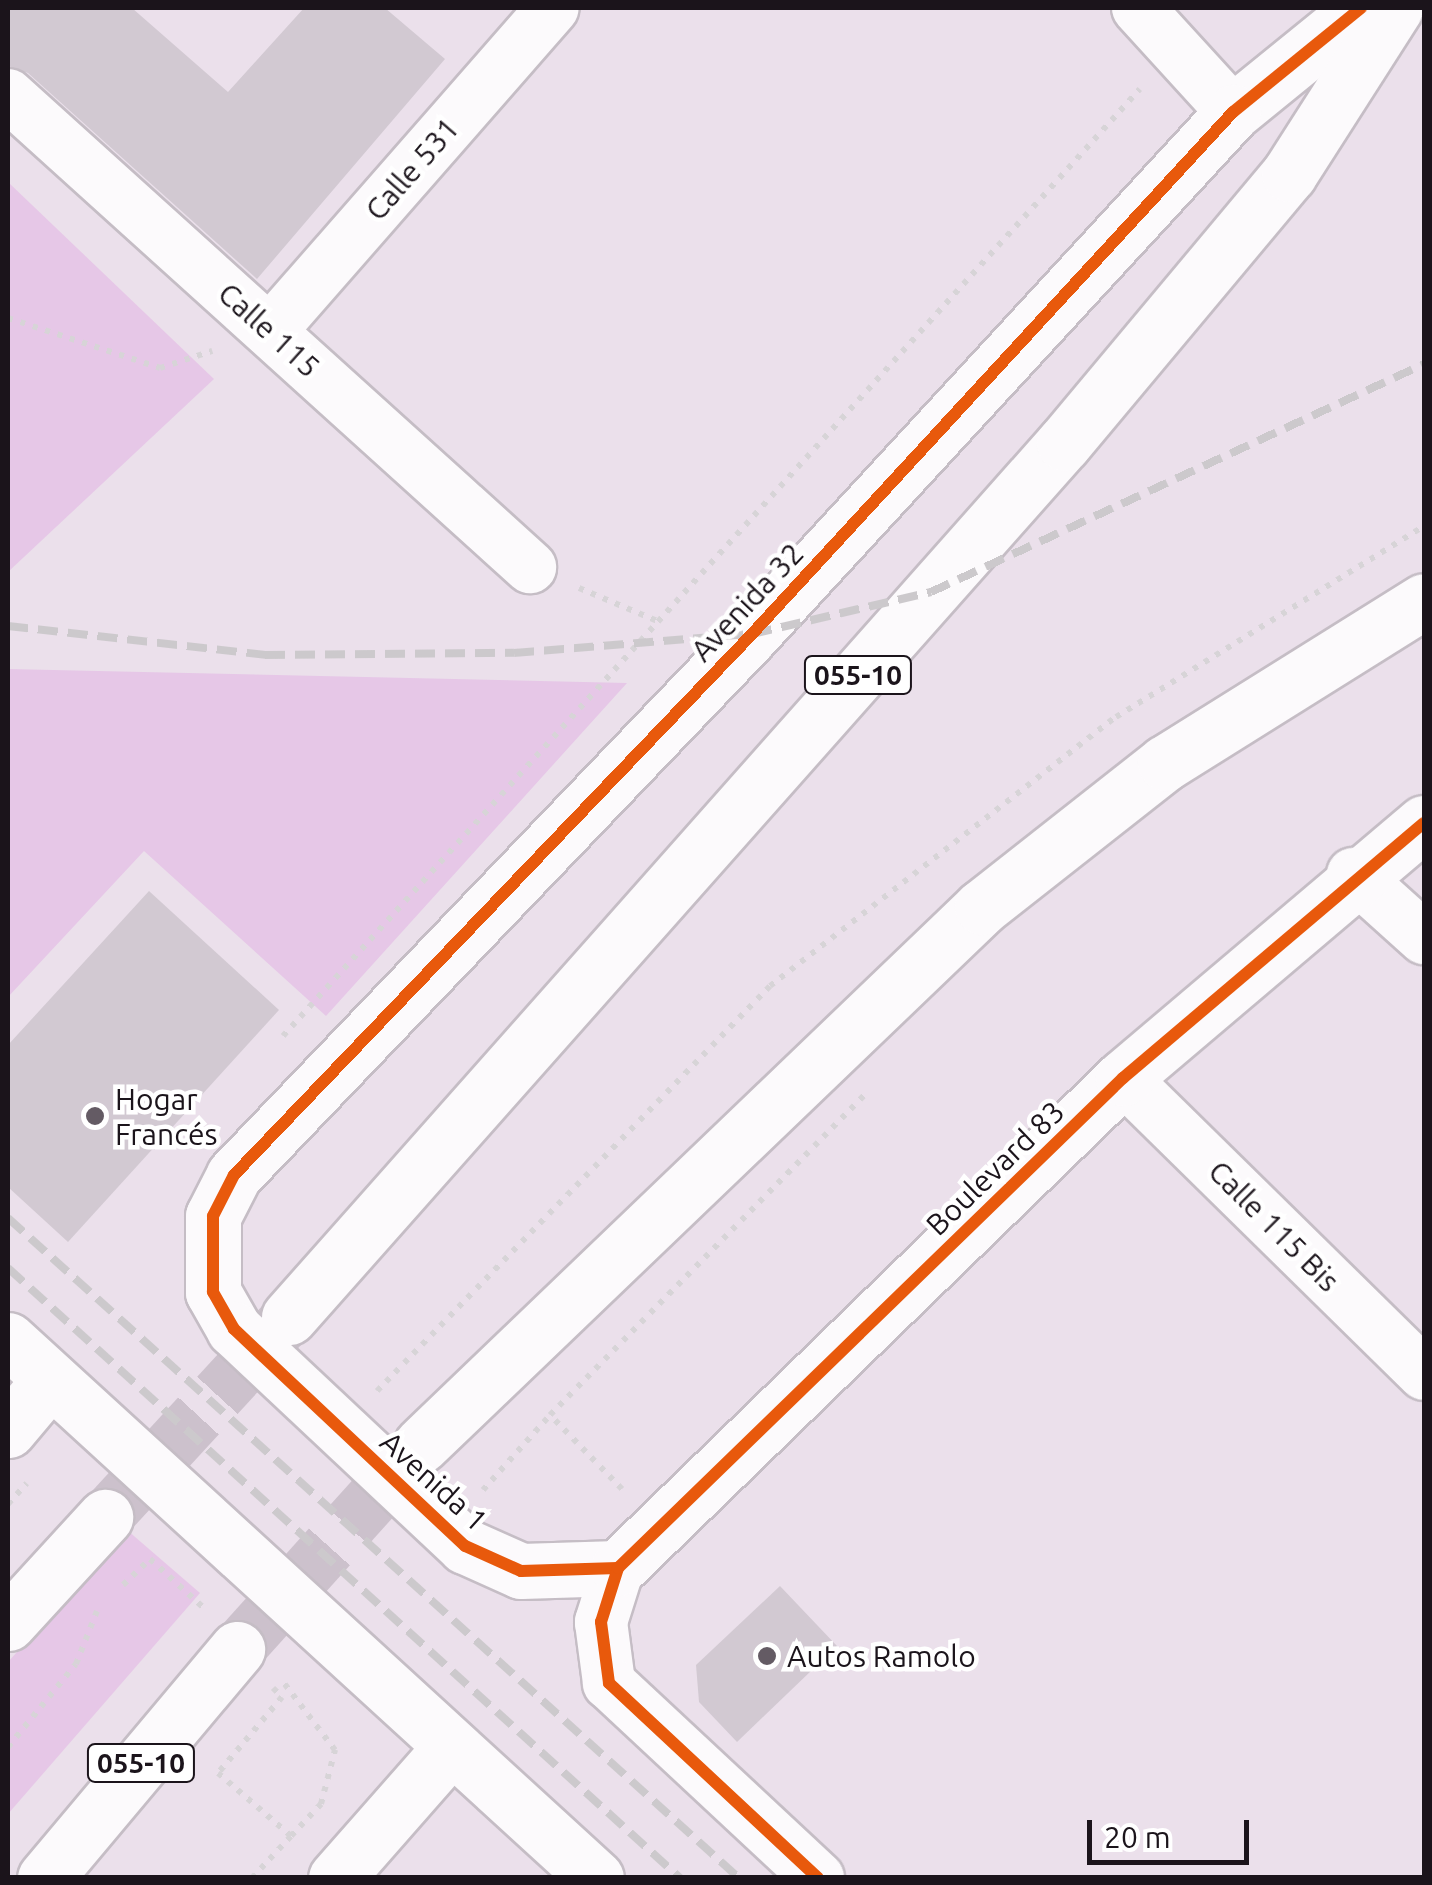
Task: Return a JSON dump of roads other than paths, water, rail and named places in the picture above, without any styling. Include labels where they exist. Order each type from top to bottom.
[{"type":"main road","name":"Avenida 32","points":[[206,1255],[234,1175],[752,634],[1233,112],[1361,8]]},
{"type":"main road","name":"055-10","points":[[289,1317],[1064,443],[1288,174],[1396,8]]},
{"type":"main road","points":[[421,1445],[982,908],[1165,763],[1424,601]]},
{"type":"main road","name":"Boulevard 83","points":[[618,1568],[1123,1078],[1354,874],[1424,823]]},
{"type":"main road","name":"Avenida 1","points":[[206,1255],[234,1330],[466,1546],[522,1571],[618,1568]]},
{"type":"main road","points":[[8,1340],[596,1878]]},
{"type":"main road","points":[[8,1430],[50,1380]]},
{"type":"main road","points":[[8,1623],[105,1517]]},
{"type":"main road","name":"055-10","points":[[44,1878],[249,1663]]},
{"type":"main road","points":[[336,1878],[451,1747]]},
{"type":"street","name":"Calle 531","points":[[270,331],[553,8]]},
{"type":"street","points":[[1138,8],[1180,44],[1233,112]]},
{"type":"street","name":"Calle 115","points":[[8,95],[530,567]]},
{"type":"street","points":[[1354,874],[1424,938]]},
{"type":"street","name":"Calle 115 Bis","points":[[1123,1078],[1424,1374]]},
{"type":"street","points":[[618,1568],[601,1622],[609,1683],[818,1878]]},
{"type":"tunnel","points":[[105,1517],[289,1317]]},
{"type":"tunnel","points":[[237,1649],[421,1445]]},
{"type":"railway","points":[[8,626],[265,655],[514,653],[752,634],[931,592],[1424,364]]},
{"type":"railway","points":[[8,1218],[739,1878]]},
{"type":"railway","points":[[8,1268],[680,1878]]},
{"type":"place","name":"Hogar Francés","points":[[95,1116]]},
{"type":"place","name":"Autos Ramolo","points":[[767,1656]]}]
